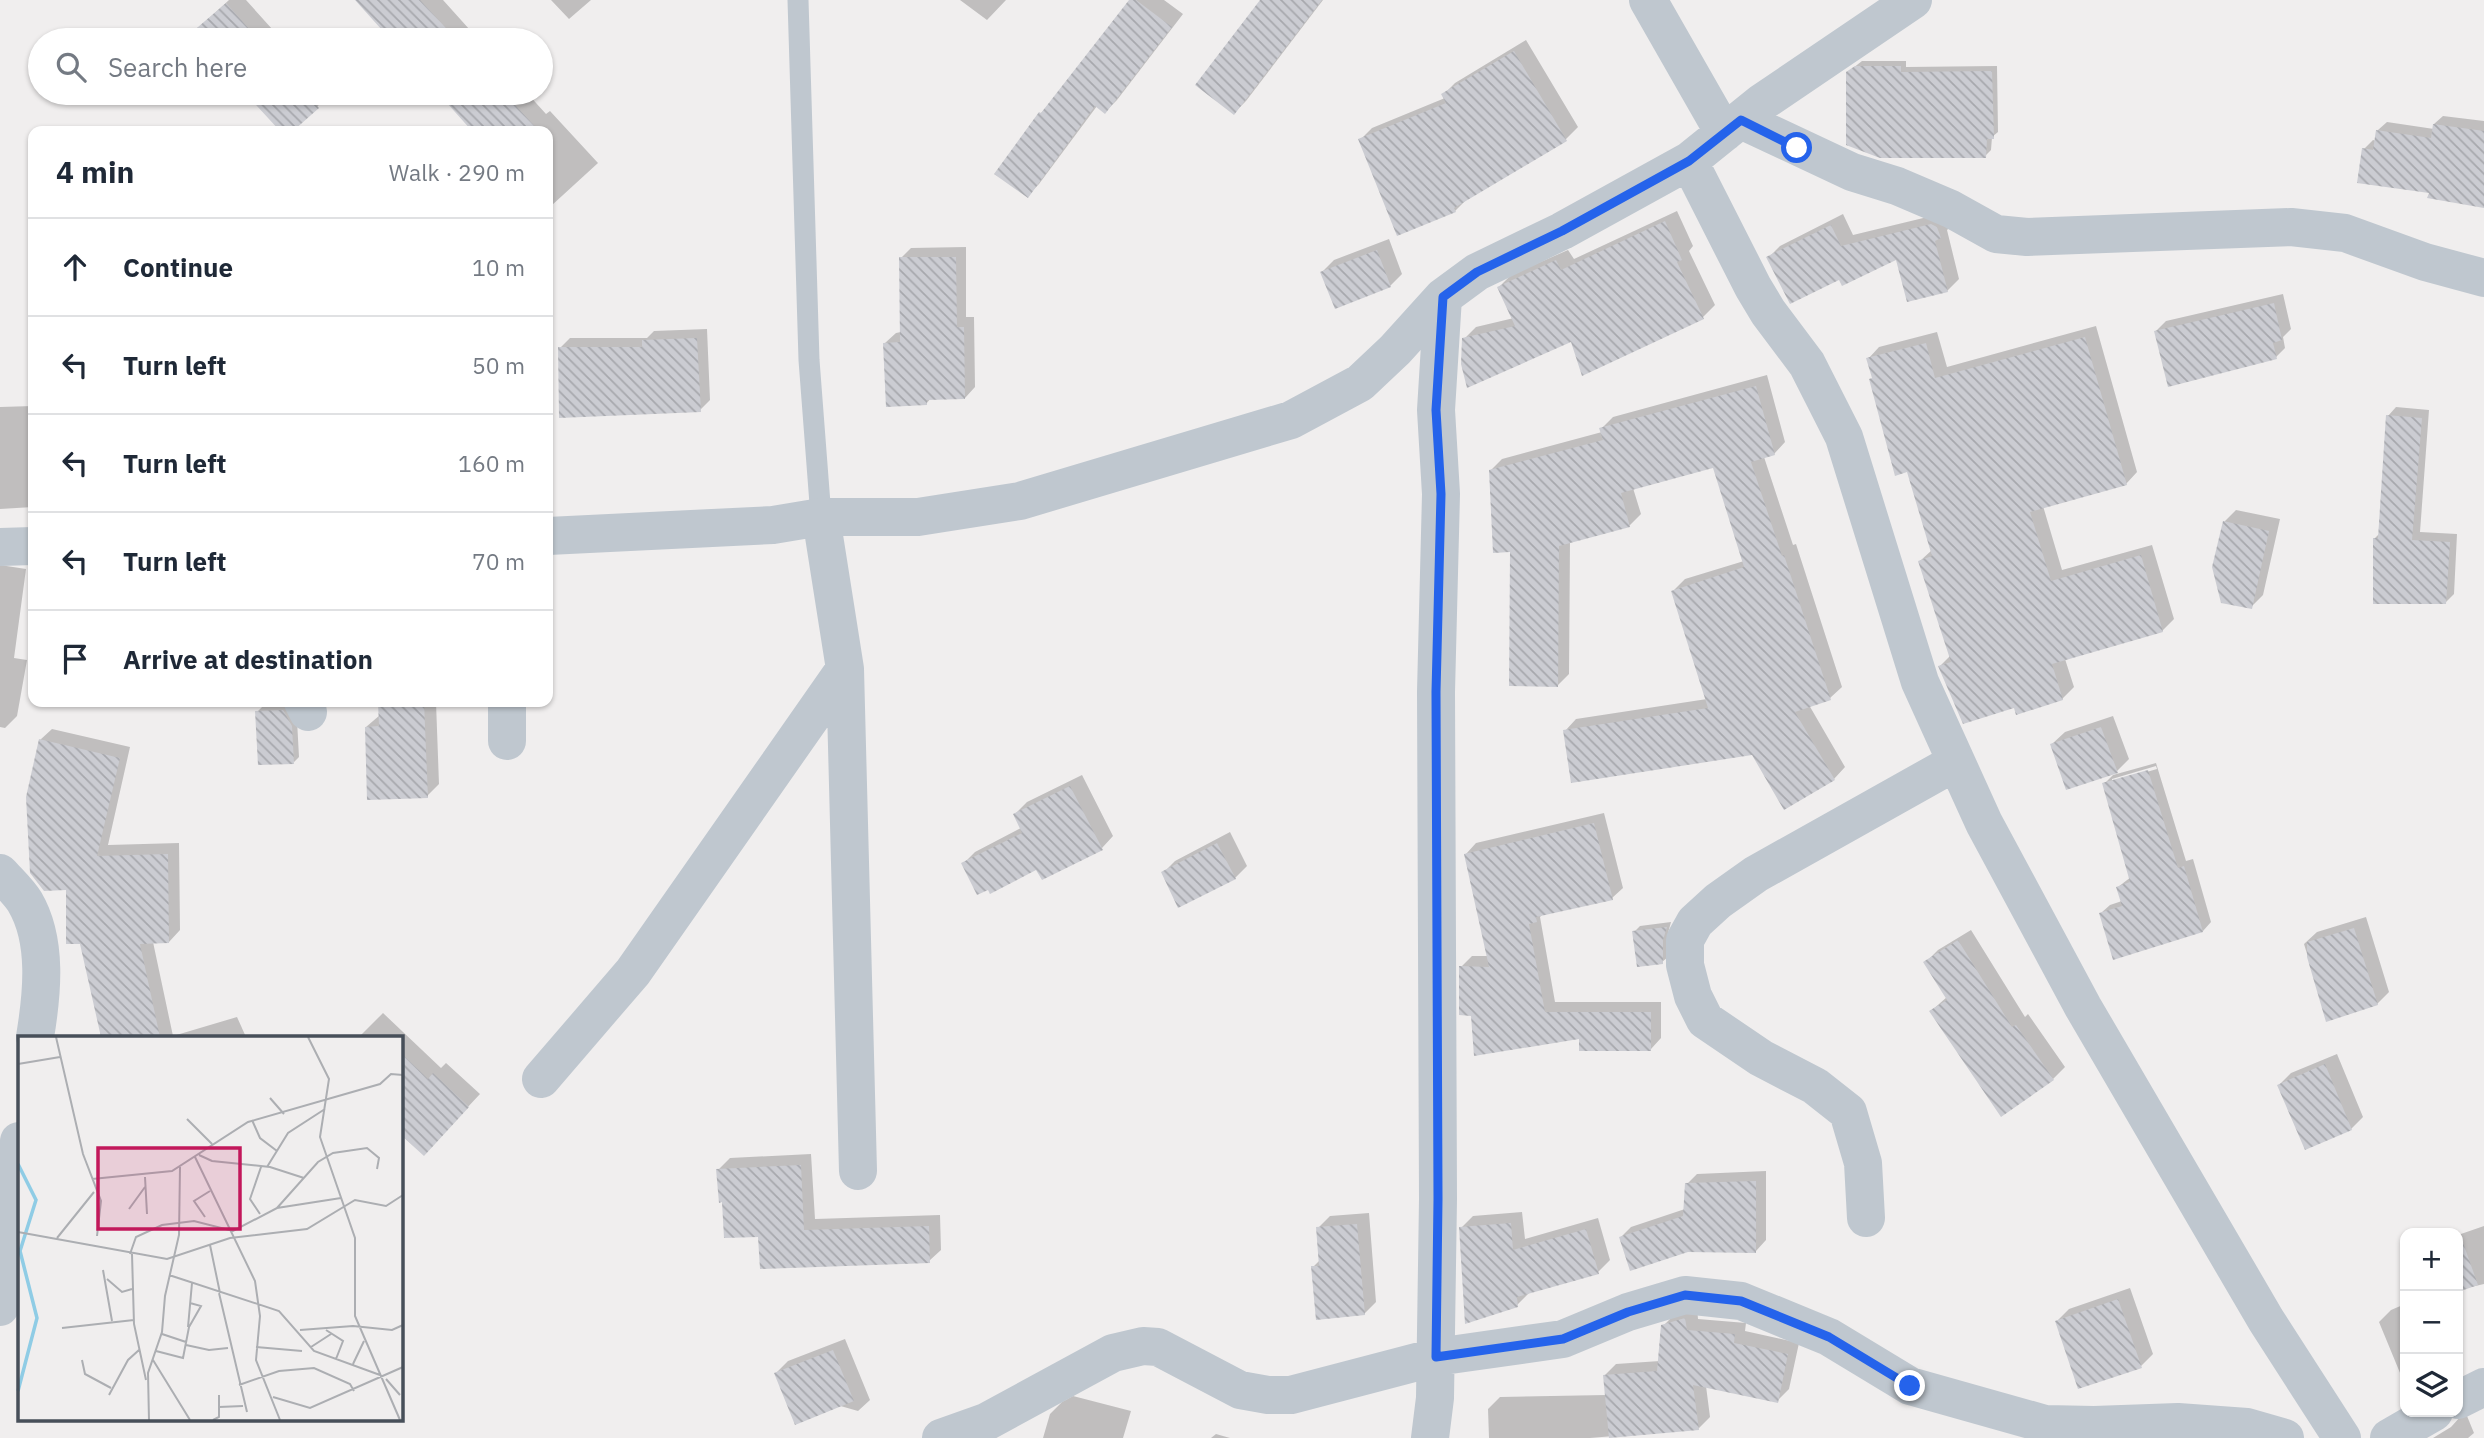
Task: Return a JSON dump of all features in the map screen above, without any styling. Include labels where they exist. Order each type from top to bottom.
[{"type":"street","points":[[1648,0],[1732,127],[1897,186],[1951,209],[1996,234],[2027,237],[2291,227],[2345,233],[2425,262],[2484,278]]},
{"type":"street","points":[[553,536],[772,525],[821,517],[918,517],[1020,501],[1291,420],[1360,383],[1395,350],[1443,297],[1477,272],[1562,231],[1689,161],[1839,48],[1913,0]]},
{"type":"street","points":[[1689,161],[1753,287],[1807,364],[1844,437],[1920,682],[1984,823],[2083,1007],[2266,1320],[2342,1438]]},
{"type":"street","points":[[1430,1438],[1435,1398],[1438,1199],[1436,692],[1441,494],[1436,410],[1443,297]]},
{"type":"street","points":[[821,517],[845,669],[858,1171]]},
{"type":"street","points":[[0,547],[28,547]]},
{"type":"street","points":[[541,1079],[633,972],[845,669]]},
{"type":"street","points":[[507,707],[507,741]]},
{"type":"street","points":[[1866,1218],[1863,1163],[1848,1112],[1815,1086],[1761,1058],[1705,1020],[1693,996],[1685,965],[1685,940],[1695,922],[1718,901],[1756,874],[1956,762]]},
{"type":"street","points":[[0,873],[25,902],[38,938],[41,997],[35,1036]]},
{"type":"street","points":[[0,1307],[18,1150]]},
{"type":"street","points":[[941,1438],[986,1422],[1113,1353],[1143,1346],[1158,1347],[1240,1390],[1268,1395],[1291,1395],[1436,1357],[1563,1339],[1628,1312],[1685,1295],[1741,1301],[1829,1337],[1910,1386],[2045,1424],[2178,1422],[2247,1427],[2285,1438]]},
{"type":"street","points":[[2463,1398],[2484,1387]]},
{"type":"street","points":[[2389,1438],[2425,1417]]},
{"type":"lane","points":[[798,0],[809,360],[821,517]]},
{"type":"building","points":[[355,0],[420,0],[446,28],[380,28]]},
{"type":"building","points":[[1129,0],[1136,0],[1172,27],[1105,114],[1095,106],[1028,198],[994,174],[1039,112],[1041,113]]},
{"type":"building","points":[[1260,0],[1322,0],[1234,115],[1195,85]]},
{"type":"building","points":[[226,3],[248,28],[197,28]]},
{"type":"building","points":[[1514,51],[1567,141],[1454,208],[1456,212],[1397,236],[1358,139],[1446,103],[1441,94]]},
{"type":"building","points":[[1855,66],[1901,66],[1901,72],[1992,71],[1994,139],[1987,139],[1986,158],[1880,158],[1846,145],[1846,72]]},
{"type":"building","points":[[256,105],[316,105],[319,108],[299,126],[275,126]]},
{"type":"building","points":[[449,105],[515,105],[534,126],[468,126]]},
{"type":"building","points":[[2433,124],[2484,131],[2484,208],[2427,198],[2429,193],[2357,183],[2362,148],[2373,150],[2376,130],[2431,138]]},
{"type":"building","points":[[1665,221],[1682,260],[1677,262],[1704,319],[1582,376],[1571,342],[1467,388],[1461,364],[1462,338],[1515,326],[1497,287],[1556,260],[1561,270]]},
{"type":"building","points":[[1931,224],[1937,227],[1941,238],[1935,241],[1948,292],[1907,302],[1896,260],[1842,286],[1839,280],[1790,304],[1766,257],[1831,225],[1841,246]]},
{"type":"building","points":[[1377,250],[1391,287],[1335,309],[1320,272]]},
{"type":"building","points":[[899,257],[956,257],[957,327],[964,327],[965,399],[927,400],[927,405],[886,407],[883,343],[900,342]]},
{"type":"building","points":[[2274,303],[2282,340],[2273,343],[2277,359],[2168,387],[2154,331]]},
{"type":"building","points":[[2085,337],[2127,485],[2030,512],[2051,581],[2141,555],[2163,632],[2052,664],[2063,700],[2016,715],[2014,708],[1963,724],[1938,666],[1951,662],[1918,561],[1932,556],[1907,472],[1895,476],[1866,358],[1926,343],[1935,378]]},
{"type":"building","points":[[697,338],[701,412],[559,418],[558,347],[642,347],[642,340]]},
{"type":"building","points":[[1756,386],[1775,455],[1751,462],[1831,700],[1795,712],[1835,780],[1784,810],[1752,755],[1571,783],[1563,730],[1708,708],[1671,591],[1744,567],[1713,468],[1621,493],[1630,527],[1559,546],[1558,687],[1509,686],[1510,552],[1493,553],[1489,470],[1603,440],[1599,428]]},
{"type":"building","points":[[2386,415],[2422,418],[2412,540],[2450,542],[2446,604],[2373,604],[2373,538],[2378,538]]},
{"type":"building","points":[[2223,521],[2269,531],[2252,609],[2221,603],[2212,567]]},
{"type":"building","points":[[378,707],[424,707],[428,798],[367,800],[365,727],[379,726]]},
{"type":"building","points":[[283,710],[292,726],[294,764],[258,765],[255,711]]},
{"type":"building","points":[[2101,727],[2118,773],[2066,790],[2050,744]]},
{"type":"building","points":[[39,739],[120,758],[97,856],[168,854],[169,943],[140,944],[160,1036],[101,1036],[80,944],[66,944],[66,890],[44,891],[30,873],[26,797]]},
{"type":"building","points":[[2148,770],[2178,868],[2184,866],[2203,932],[2113,960],[2099,913],[2122,906],[2116,887],[2130,882],[2102,783]]},
{"type":"building","points":[[1070,786],[1103,850],[1042,880],[1036,870],[990,894],[988,890],[977,895],[961,863],[1022,833],[1013,814]]},
{"type":"building","points":[[1594,823],[1613,900],[1536,917],[1537,922],[1529,924],[1545,1012],[1651,1012],[1651,1051],[1579,1051],[1579,1039],[1474,1056],[1471,1016],[1459,1015],[1459,966],[1489,967],[1464,854]]},
{"type":"building","points":[[1217,843],[1236,879],[1178,908],[1161,872]]},
{"type":"building","points":[[1667,927],[1663,940],[1663,964],[1637,967],[1632,931]]},
{"type":"building","points":[[2354,928],[2378,1005],[2326,1022],[2307,957],[2307,942]]},
{"type":"building","points":[[1958,940],[2012,1027],[2016,1025],[2054,1080],[2001,1117],[1929,1011],[1947,1000],[1923,962]]},
{"type":"building","points":[[402,1054],[428,1079],[433,1073],[469,1107],[424,1156],[402,1136]]},
{"type":"building","points":[[2325,1064],[2352,1130],[2305,1150],[2277,1085]]},
{"type":"building","points":[[801,1165],[804,1230],[929,1226],[930,1263],[760,1269],[758,1237],[724,1238],[722,1202],[719,1203],[716,1169]]},
{"type":"building","points":[[1756,1181],[1756,1253],[1688,1252],[1630,1271],[1619,1237],[1683,1216],[1685,1183]]},
{"type":"building","points":[[1511,1223],[1513,1250],[1586,1229],[1599,1274],[1517,1297],[1518,1307],[1465,1324],[1459,1227]]},
{"type":"building","points":[[1357,1224],[1365,1315],[1316,1320],[1311,1266],[1319,1266],[1316,1227]]},
{"type":"building","points":[[2463,1243],[2478,1285],[2463,1290]]},
{"type":"building","points":[[2118,1299],[2142,1368],[2078,1389],[2055,1321]]},
{"type":"building","points":[[1685,1318],[1687,1330],[1735,1334],[1734,1343],[1788,1354],[1778,1403],[1693,1385],[1699,1430],[1609,1438],[1603,1375],[1657,1371],[1661,1325]]},
{"type":"building","points":[[833,1350],[854,1401],[795,1425],[774,1373]]},
{"type":"route","points":[[1797,148],[1741,120],[1689,161],[1562,231],[1477,272],[1443,297],[1436,410],[1441,494],[1436,692],[1436,1357],[1563,1339],[1628,1312],[1685,1295],[1741,1301],[1829,1337],[1910,1386]]}]
